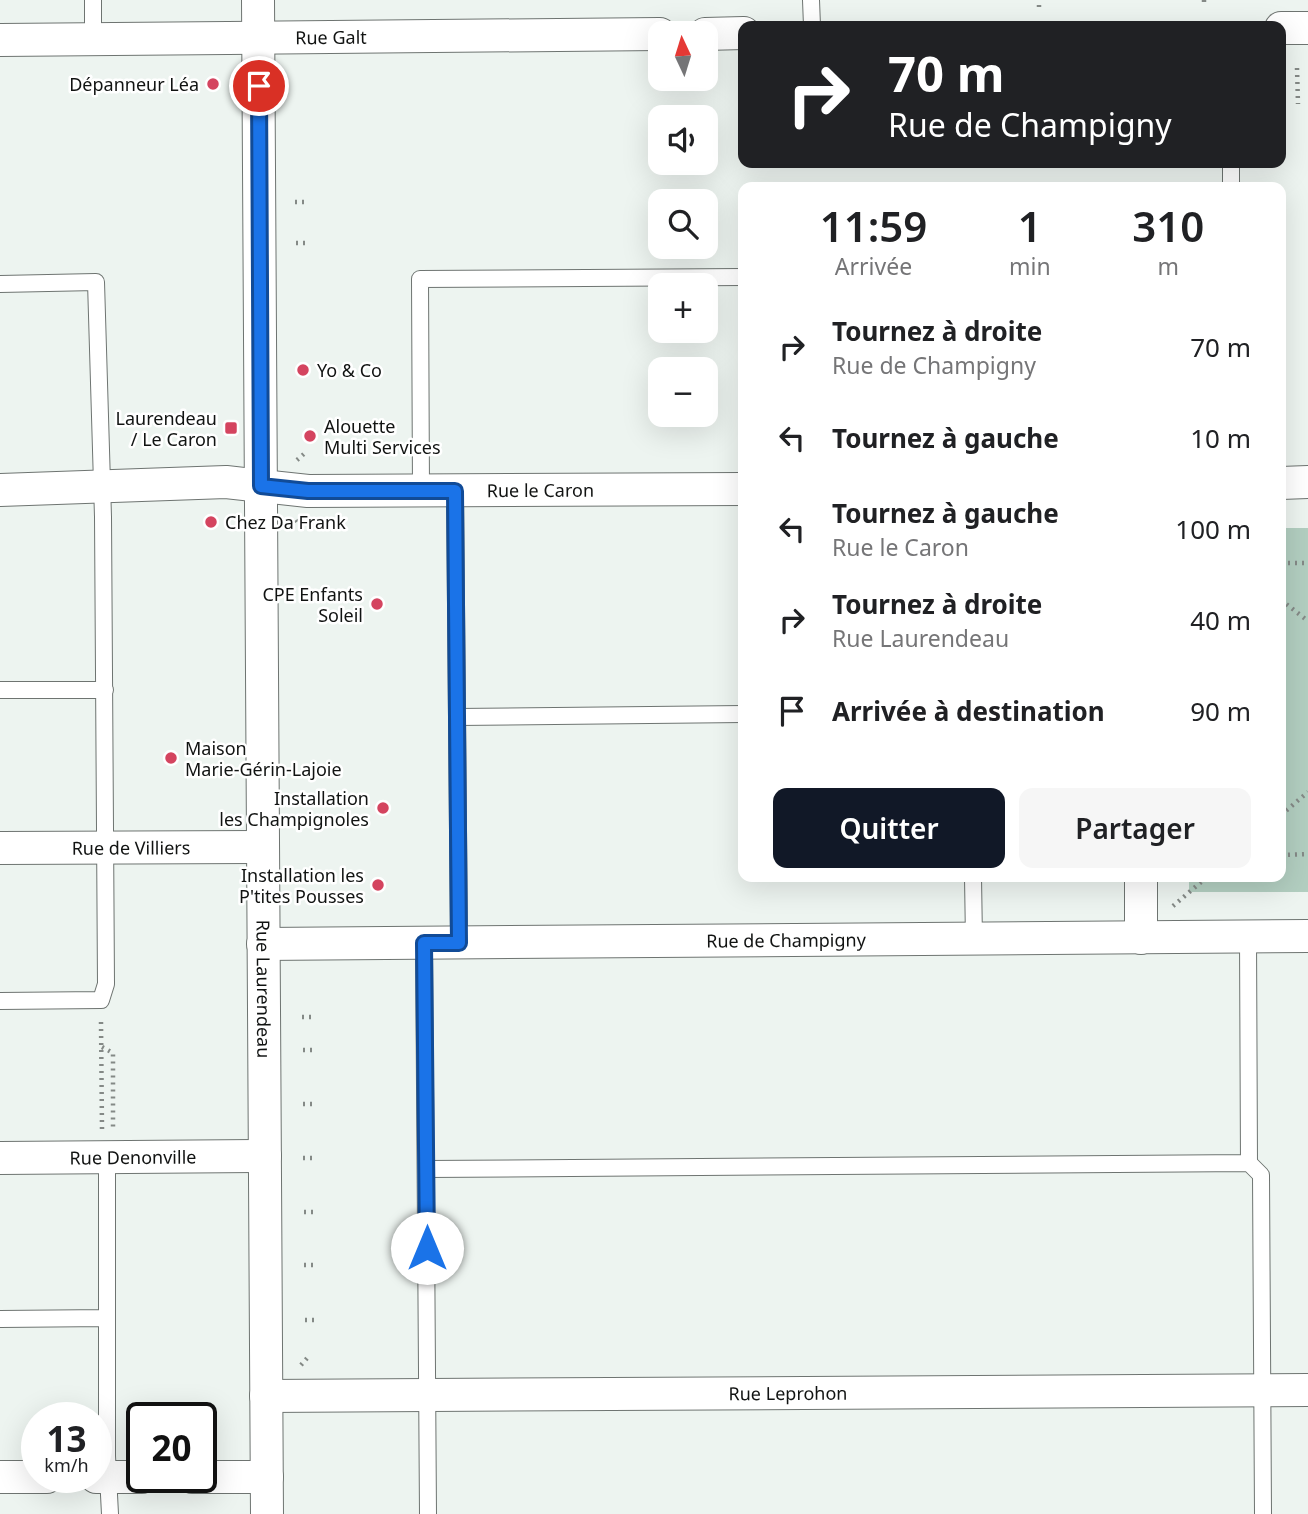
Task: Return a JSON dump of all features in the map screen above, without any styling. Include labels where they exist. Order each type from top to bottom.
[{"type":"street","name":"Rue Laurendeau","points":[[258,0],[267,1514]]},
{"type":"street","points":[[1286,28],[1308,28]]},
{"type":"street","points":[[718,34],[738,33]]},
{"type":"street","name":"Rue Galt","points":[[0,40],[648,34]]},
{"type":"street","name":"Rue le Caron","points":[[0,490],[226,482],[308,491],[738,489]]},
{"type":"street","points":[[1286,483],[1308,482]]},
{"type":"street","name":"Rue de Villiers","points":[[0,848],[263,847]]},
{"type":"street","points":[[1141,882],[1141,938]]},
{"type":"street","name":"Rue de Champigny","points":[[263,944],[1308,936]]},
{"type":"street","name":"Rue Denonville","points":[[0,1158],[107,1139],[265,1156]]},
{"type":"street","name":"Rue Leprohon","points":[[267,1396],[1308,1390]]},
{"type":"street","points":[[0,1477],[21,1477]]},
{"type":"street","points":[[217,1477],[267,1477]]},
{"type":"lane","points":[[93,0],[93,38]]},
{"type":"lane","points":[[811,0],[812,21]]},
{"type":"lane","points":[[421,491],[420,279],[738,277]]},
{"type":"lane","points":[[0,284],[96,282],[102,487],[106,848],[106,984],[101,1000],[0,1002]]},
{"type":"lane","points":[[455,491],[459,943]]},
{"type":"lane","points":[[0,690],[105,690]]},
{"type":"lane","points":[[457,717],[738,714]]},
{"type":"lane","points":[[973,882],[974,940]]},
{"type":"lane","points":[[1248,937],[1249,1163],[1261,1175],[1263,1514]]},
{"type":"lane","points":[[424,943],[428,1514]]},
{"type":"lane","points":[[104,1402],[107,1139]]},
{"type":"lane","points":[[426,1169],[1249,1163]]},
{"type":"lane","points":[[0,1319],[107,1318]]},
{"type":"lane","points":[[105,1493],[110,1514]]},
{"type":"path","points":[[1039,7],[1040,0]]},
{"type":"path","points":[[1297,68],[1298,104]]},
{"type":"path","points":[[295,202],[308,202]]},
{"type":"path","points":[[296,243],[308,243]]},
{"type":"path","points":[[1286,563],[1308,563]]},
{"type":"path","points":[[1286,604],[1308,621]]},
{"type":"path","points":[[1286,811],[1308,792]]},
{"type":"path","points":[[1286,855],[1308,855]]},
{"type":"path","points":[[1184,896],[1201,882]]},
{"type":"path","points":[[101,1000],[107,1139]]},
{"type":"path","points":[[302,1017],[313,1017]]},
{"type":"path","points":[[102,1047],[113,1053],[107,1139]]},
{"type":"path","points":[[303,1050],[314,1050]]},
{"type":"path","points":[[303,1104],[314,1104]]},
{"type":"path","points":[[303,1158],[315,1158]]},
{"type":"path","points":[[304,1212],[315,1212]]},
{"type":"path","points":[[304,1265],[316,1265]]},
{"type":"path","points":[[305,1320],[316,1320]]},
{"type":"path","points":[[301,1365],[309,1356]]},
{"type":"green space","points":[[1286,528],[1308,528],[1308,892],[1189,892],[1189,882],[1286,882]]},
{"type":"place","name":"Dépanneur Léa","points":[[213,84]]},
{"type":"place","name":"Yo & Co","points":[[303,370]]},
{"type":"place","name":"Laurendeau / Le Caron","points":[[231,428]]},
{"type":"place","name":"Alouette Multi Services","points":[[310,436]]},
{"type":"place","name":"Chez Da Frank","points":[[211,522]]},
{"type":"place","name":"CPE Enfants Soleil","points":[[377,604]]},
{"type":"place","name":"Maison Marie-Gérin-Lajoie","points":[[171,758]]},
{"type":"place","name":"Installation les Champignoles","points":[[383,808]]},
{"type":"place","name":"Installation les P'tites Pousses","points":[[378,885]]},
{"type":"route","points":[[259,86],[261,486],[308,491],[455,491],[459,943],[424,943],[427,1248]]}]
